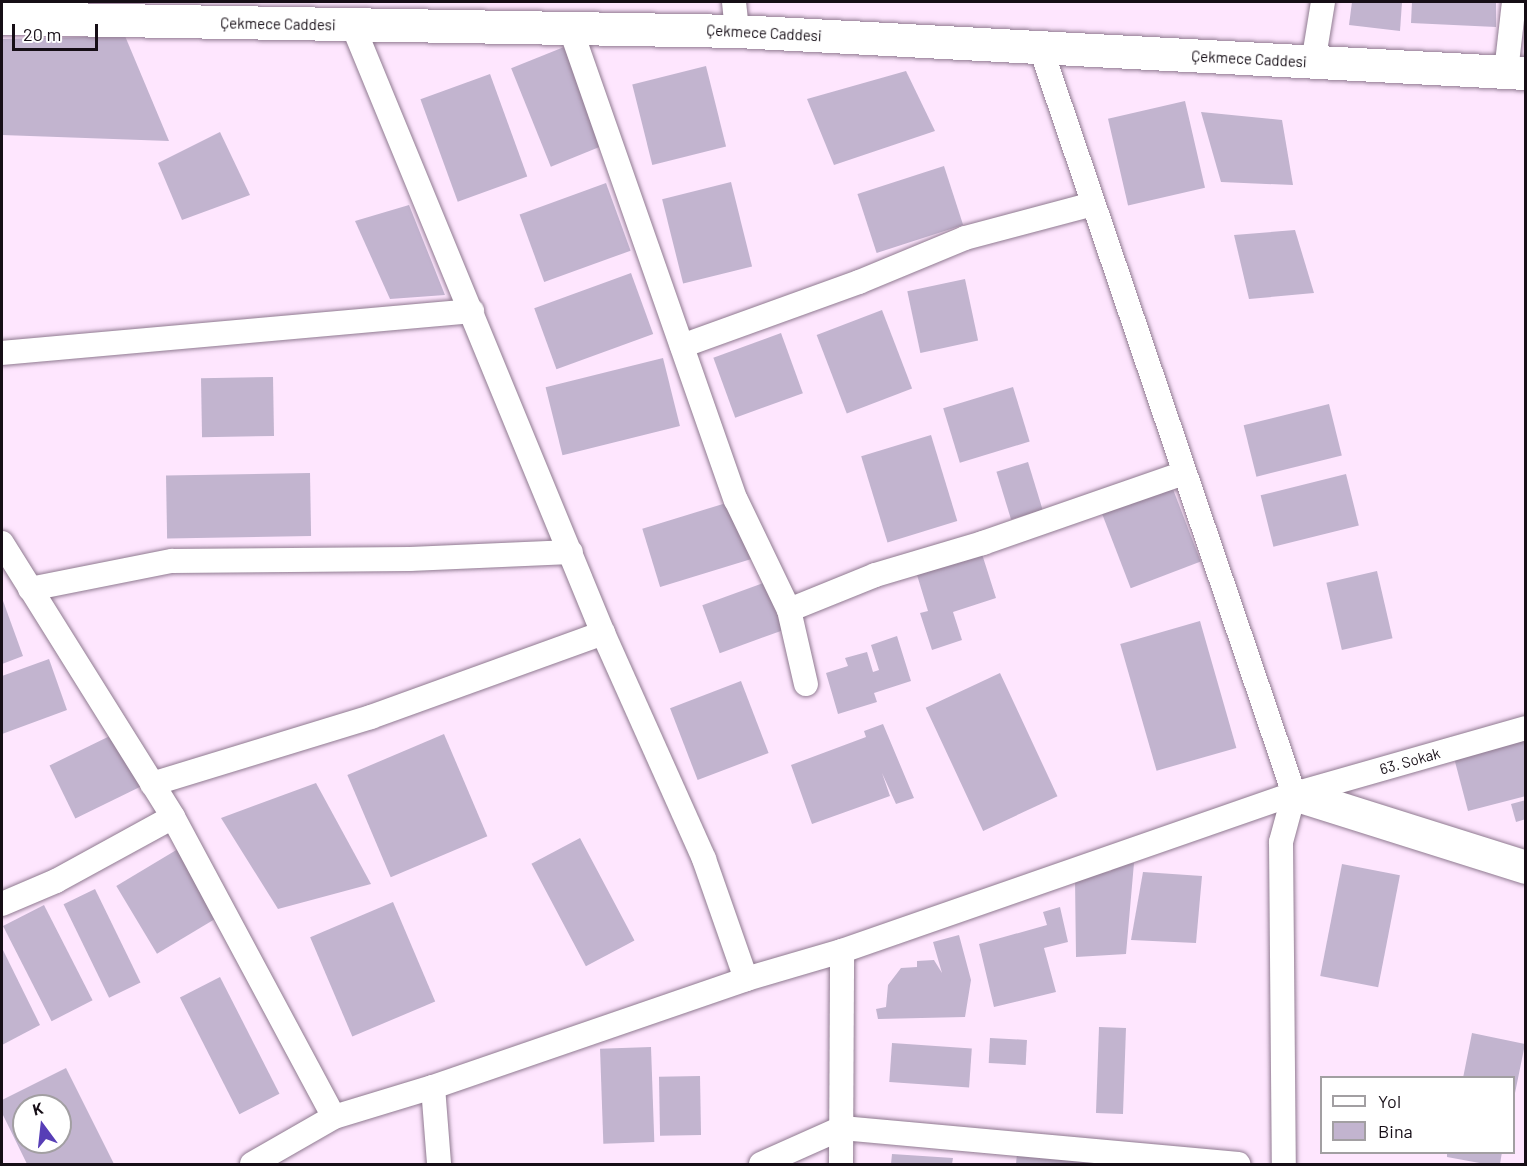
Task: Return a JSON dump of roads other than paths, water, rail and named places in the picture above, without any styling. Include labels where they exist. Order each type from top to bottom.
[{"type":"main road","name":"Çekmece Caddesi","points":[[2,18],[571,30],[735,16],[1041,49],[1516,73]]},
{"type":"main road","points":[[1294,794],[1526,867]]},
{"type":"street","points":[[1313,63],[1323,2]]},
{"type":"street","points":[[1514,2],[1516,73]]},
{"type":"street","points":[[353,26],[603,633],[704,859],[746,979]]},
{"type":"street","points":[[571,30],[736,500],[789,610],[806,684]]},
{"type":"street","points":[[1041,49],[1294,794],[1281,842],[1284,1164]]},
{"type":"street","points":[[682,346],[860,282],[965,238],[1093,204]]},
{"type":"street","points":[[2,353],[472,311]]},
{"type":"street","points":[[789,610],[875,576],[983,543],[1184,473]]},
{"type":"street","points":[[2,543],[173,817],[334,1118]]},
{"type":"street","points":[[30,589],[172,561],[410,559],[571,552]]},
{"type":"street","points":[[152,784],[371,717],[603,633]]},
{"type":"street","name":"63. Sokak","points":[[252,1164],[334,1118],[434,1087],[746,979],[842,951],[1294,794],[1526,728]]},
{"type":"street","points":[[2,904],[56,881],[173,817]]},
{"type":"street","points":[[841,1164],[842,951]]},
{"type":"street","points":[[434,1087],[439,1164]]},
{"type":"street","points":[[761,1164],[842,1128],[1238,1164]]}]
